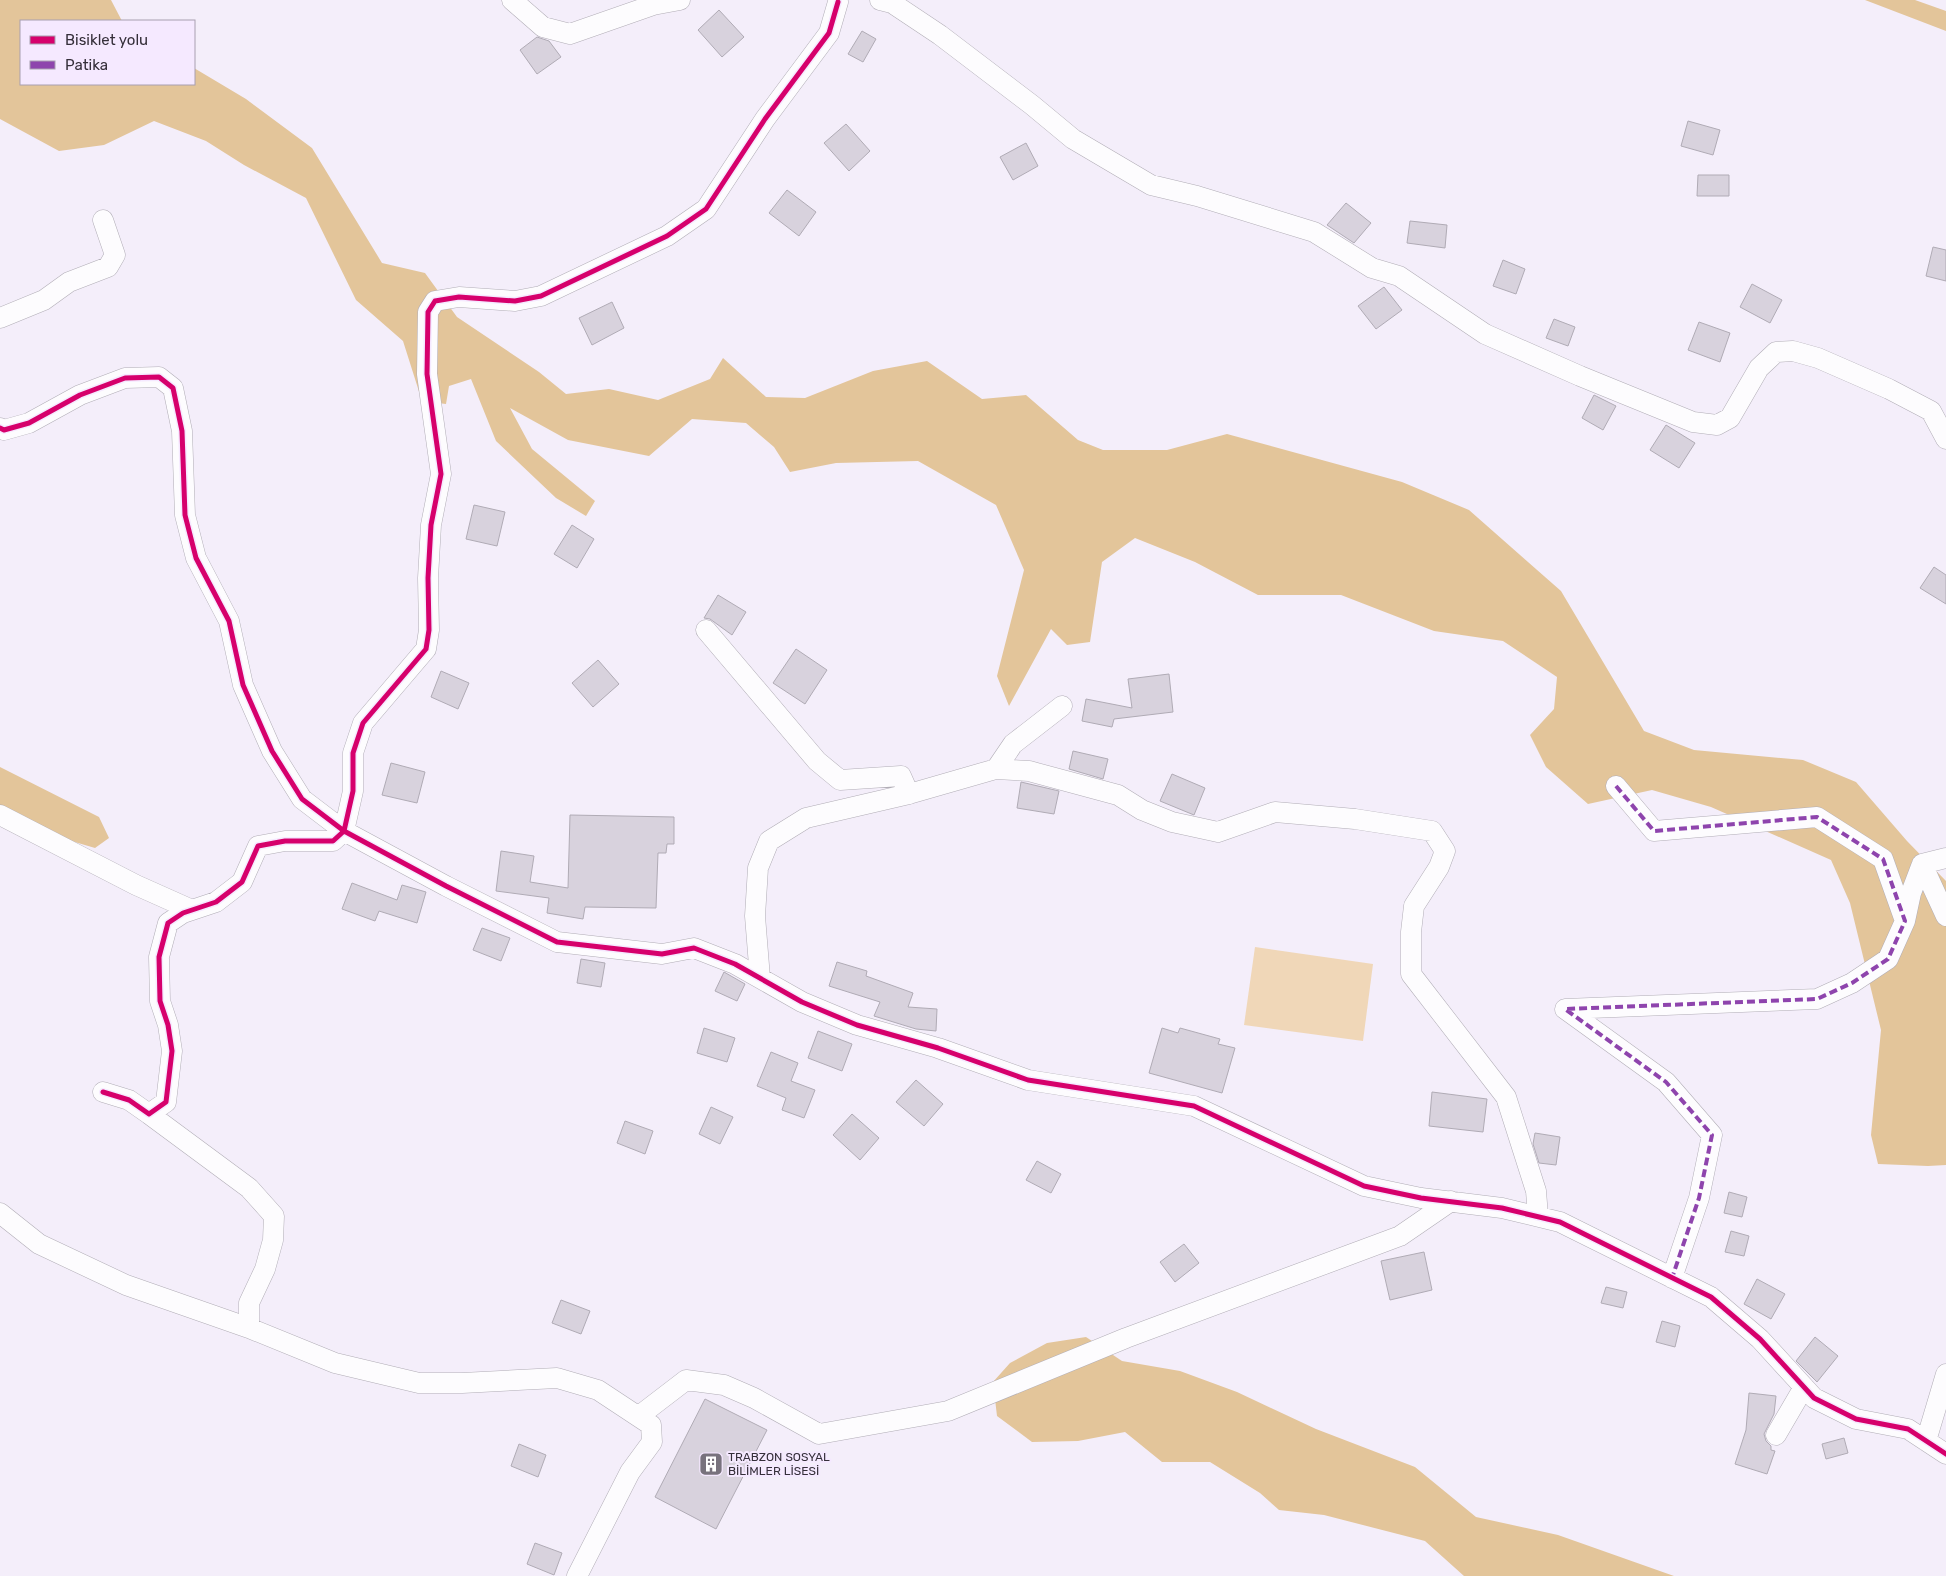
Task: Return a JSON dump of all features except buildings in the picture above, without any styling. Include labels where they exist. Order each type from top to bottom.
[{"type":"street","points":[[512,0],[543,27],[570,34],[653,5],[680,0]]},
{"type":"street","points":[[880,0],[892,3],[940,35],[1074,139],[1151,185],[1197,196],[1314,232],[1372,268],[1399,276],[1485,334],[1692,422],[1717,425],[1730,418],[1758,368],[1776,352],[1793,351],[1818,358],[1939,408],[1946,439]]},
{"type":"street","points":[[149,1114],[166,1102],[172,1051],[168,1025],[160,1001],[159,957],[168,923],[183,912],[216,902],[242,882],[258,846],[285,841],[333,841],[344,831],[354,791],[353,753],[363,723],[426,649],[431,525],[441,474],[427,374],[428,312],[436,302],[459,297],[515,301],[541,296],[667,236],[706,209],[765,119],[829,33],[840,1]]},
{"type":"street","points":[[0,318],[44,300],[69,282],[108,267],[115,254],[103,220]]},
{"type":"street","points":[[0,428],[4,430],[29,423],[80,395],[125,378],[159,377],[173,388],[182,431],[185,515],[196,558],[230,621],[243,685],[272,751],[302,799],[344,831],[446,886],[557,942],[662,954],[694,948],[734,964],[802,1002],[857,1025],[938,1048],[1028,1080],[1194,1106],[1364,1186],[1421,1198],[1502,1208],[1560,1222],[1711,1298],[1760,1339],[1814,1398],[1856,1419],[1908,1430],[1946,1454]]},
{"type":"street","points":[[706,630],[816,761],[832,774],[840,780],[901,776],[909,794]]},
{"type":"street","points":[[996,769],[1013,744],[1062,706]]},
{"type":"street","points":[[760,978],[756,906],[758,868],[769,840],[806,818],[909,794],[996,769],[1029,771],[1118,795],[1142,810],[1172,822],[1218,832],[1275,812],[1355,819],[1432,831],[1445,851],[1439,867],[1414,906],[1411,932],[1411,974],[1506,1097],[1536,1192],[1538,1216]]},
{"type":"street","points":[[1616,786],[1654,831],[1818,817],[1882,859],[1905,922]]},
{"type":"street","points":[[0,815],[136,885],[192,910]]},
{"type":"street","points":[[1922,864],[1946,858]]},
{"type":"street","points":[[1672,1278],[1699,1198],[1712,1135],[1666,1082],[1565,1009],[1816,999],[1852,983],[1888,959],[1905,922],[1911,893],[1922,864]]},
{"type":"street","points":[[1922,864],[1946,916]]},
{"type":"street","points":[[103,1092],[129,1100],[149,1114],[249,1188],[274,1216],[273,1240],[265,1270],[249,1302],[249,1328]]},
{"type":"street","points":[[639,1416],[686,1380],[724,1385],[754,1398],[819,1434],[948,1410],[1126,1338],[1400,1236],[1451,1202]]},
{"type":"street","points":[[0,1213],[39,1244],[126,1285],[249,1328],[335,1362],[419,1383],[462,1384],[557,1378],[598,1390],[651,1425],[652,1442],[630,1472],[577,1576]]},
{"type":"street","points":[[1926,1441],[1946,1374]]},
{"type":"street","points":[[1776,1434],[1804,1387]]},
{"type":"shaded area","points":[[0,0],[111,0],[121,20],[20,20],[20,85],[195,85],[195,69],[246,99],[312,148],[382,263],[425,273],[457,317],[539,372],[566,394],[609,389],[658,400],[710,379],[723,358],[766,397],[805,398],[873,371],[927,361],[982,399],[1026,395],[1078,440],[1103,450],[1167,450],[1227,434],[1402,482],[1469,510],[1561,591],[1644,731],[1694,750],[1803,760],[1856,782],[1907,841],[1946,881],[1946,1165],[1878,1164],[1871,1135],[1881,1030],[1850,903],[1831,860],[1711,807],[1652,790],[1588,804],[1546,767],[1530,735],[1554,709],[1557,677],[1503,641],[1434,631],[1341,595],[1258,595],[1195,562],[1135,538],[1102,562],[1090,642],[1067,645],[1051,629],[1009,706],[997,676],[1024,570],[996,505],[918,461],[836,463],[790,472],[774,447],[746,423],[692,419],[649,456],[568,440],[510,408],[532,449],[595,501],[586,516],[556,498],[496,441],[471,379],[449,386],[446,404],[422,401],[403,341],[356,300],[306,198],[244,165],[206,141],[154,121],[104,145],[59,151],[0,119]]},
{"type":"shaded area","points":[[1865,0],[1915,0],[1946,11],[1946,31]]},
{"type":"shaded area","points":[[0,767],[99,817],[109,838],[95,848],[68,840],[0,809]]},
{"type":"shaded area","points":[[1255,947],[1373,964],[1363,1041],[1244,1025]]},
{"type":"shaded area","points":[[1086,1337],[1122,1361],[1180,1371],[1237,1392],[1316,1429],[1415,1467],[1476,1517],[1558,1535],[1674,1576],[1464,1576],[1425,1541],[1324,1515],[1279,1510],[1260,1493],[1210,1462],[1162,1462],[1125,1432],[1078,1441],[1032,1442],[997,1416],[993,1382],[1010,1363],[1047,1343]]},
{"type":"marked path","points":[[1616,786],[1654,831],[1817,817],[1883,859],[1905,921],[1888,959],[1852,983],[1817,999],[1565,1009],[1666,1082],[1712,1135],[1699,1198],[1672,1278]]},
{"type":"cycle path","points":[[103,1092],[129,1100],[149,1114],[166,1102],[172,1051],[168,1025],[160,1001],[159,957],[168,923],[183,913],[216,902],[242,882],[258,846],[285,841],[333,841],[344,831],[353,791],[353,753],[363,723],[426,649],[429,630],[428,578],[431,525],[441,474],[427,374],[428,312],[435,301],[459,297],[515,301],[541,296],[667,236],[706,209],[765,119],[829,33],[838,2]]},
{"type":"cycle path","points":[[0,428],[4,430],[29,423],[80,395],[125,378],[159,377],[173,388],[182,431],[185,515],[196,558],[229,621],[243,685],[272,751],[302,799],[344,831],[446,886],[557,942],[662,954],[694,948],[735,964],[802,1002],[857,1025],[938,1048],[1028,1080],[1194,1106],[1364,1186],[1421,1198],[1502,1208],[1560,1222],[1711,1297],[1760,1339],[1814,1398],[1856,1419],[1908,1429],[1946,1454]]},
{"type":"place","name":"TRABZON SOSYAL BİLİMLER LİSESİ","points":[[711,1464]]}]
